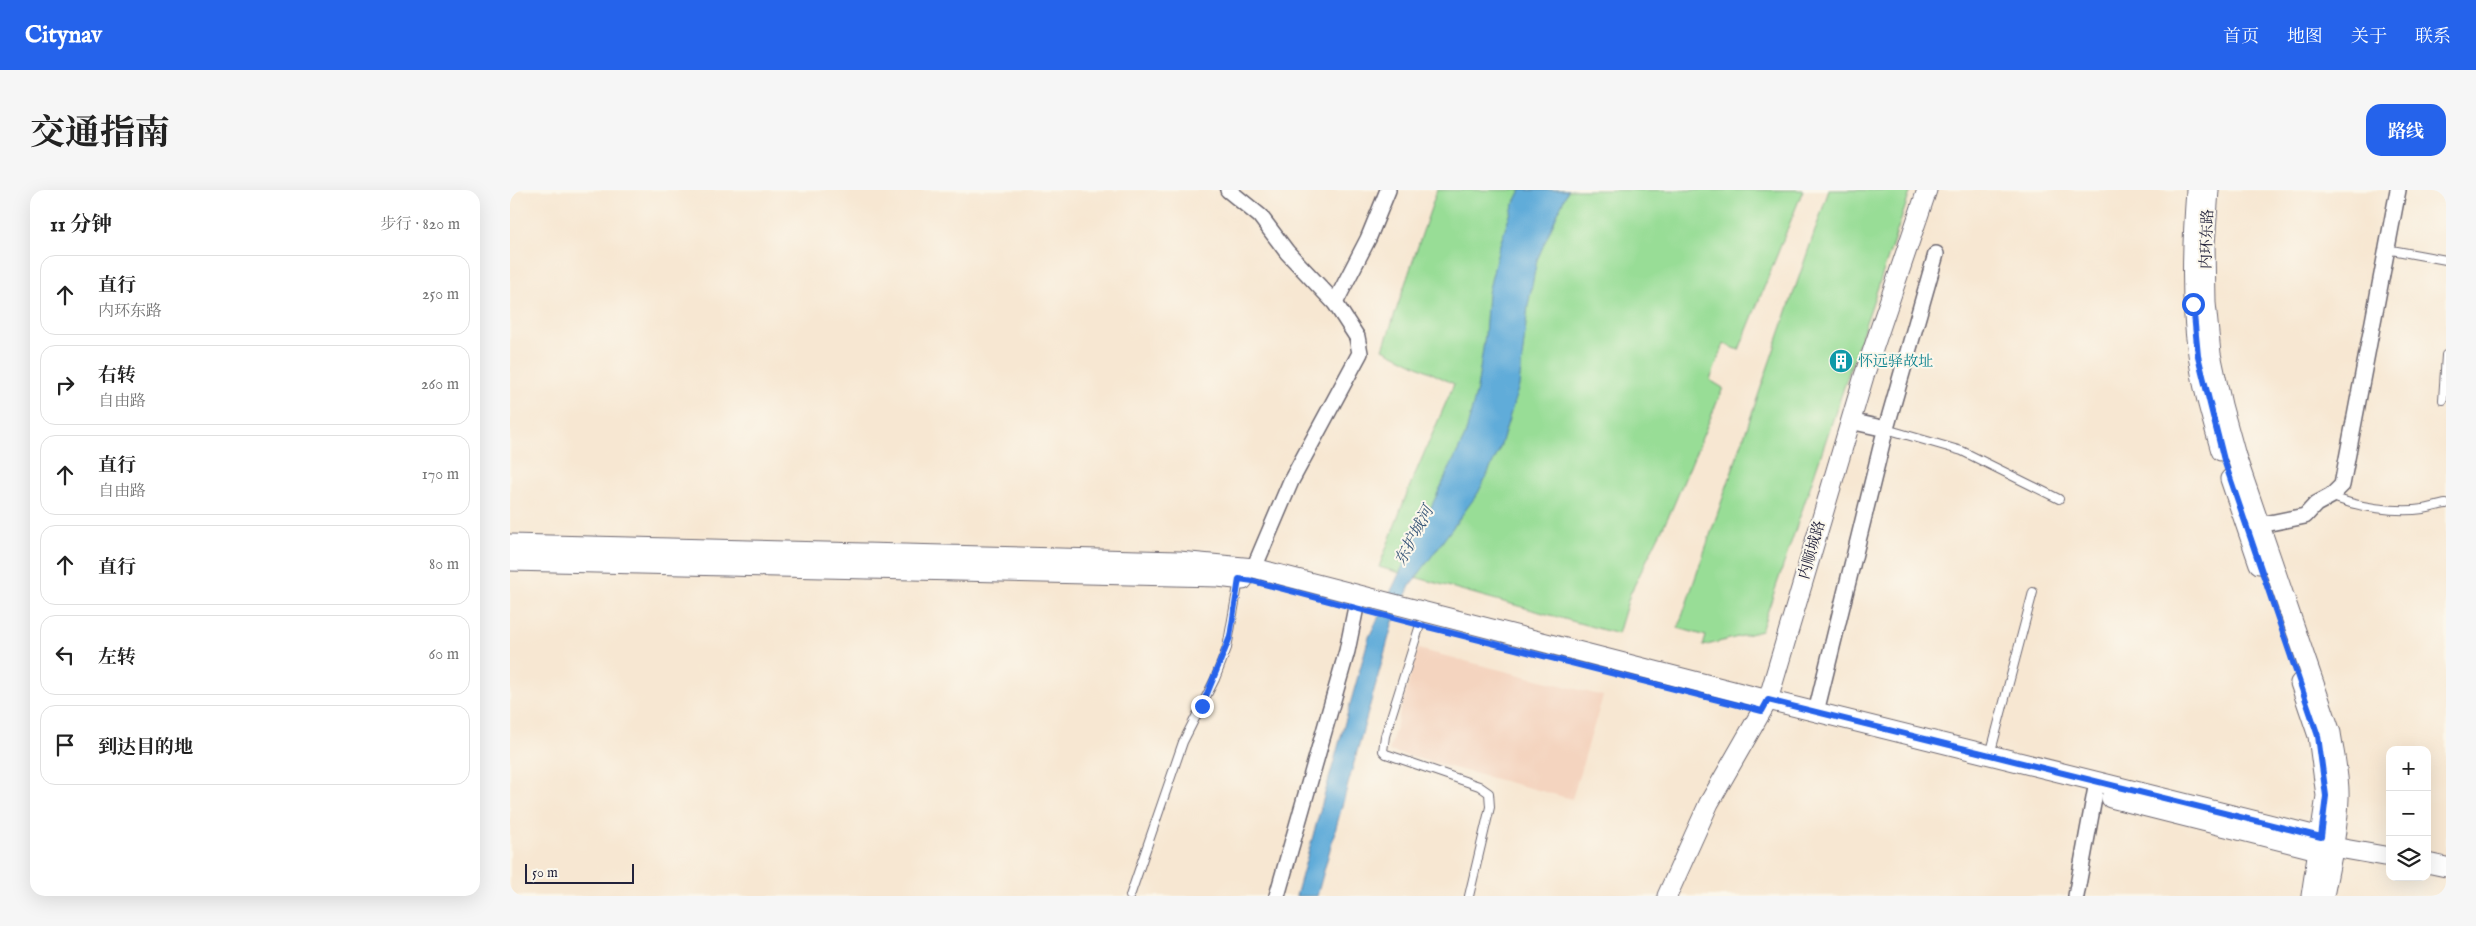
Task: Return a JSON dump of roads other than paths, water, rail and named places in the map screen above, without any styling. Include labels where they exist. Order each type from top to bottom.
[{"type":"street","points":[[1228,190],[1260,216],[1287,252],[1335,303],[1357,337],[1360,353],[1291,481],[1247,574]]},
{"type":"street","points":[[1335,303],[1368,239],[1388,190]]},
{"type":"street","name":"内顺城路","points":[[1668,896],[1709,802],[1765,706],[1850,421],[1927,190]]},
{"type":"street","name":"内环东路","points":[[2196,190],[2192,275],[2198,356],[2224,460],[2318,736],[2326,796],[2324,896]]},
{"type":"street","name":"内环东路","points":[[2209,190],[2205,255],[2211,354],[2236,456],[2331,733],[2340,796],[2324,845],[2311,896]]},
{"type":"street","points":[[2260,526],[2305,516],[2316,504],[2331,496],[2342,485],[2398,190]]},
{"type":"street","points":[[1816,712],[1886,430],[1936,254]]},
{"type":"street","points":[[1850,421],[1886,430]]},
{"type":"street","points":[[510,544],[1179,561],[1247,574],[1414,620],[2324,845],[2386,856]]},
{"type":"street","points":[[510,561],[594,561],[1218,577],[1247,574]]},
{"type":"street","points":[[1277,896],[1347,651],[1365,606]]},
{"type":"street","points":[[1765,706],[1816,712],[1990,755],[2096,788]]},
{"type":"street","points":[[2076,896],[2096,788]]},
{"type":"street","points":[[2431,865],[2446,867]]},
{"type":"lane","points":[[2386,249],[2446,260]]},
{"type":"lane","points":[[2443,400],[2446,355]]},
{"type":"lane","points":[[1886,430],[1962,451],[2059,499]]},
{"type":"lane","points":[[2331,496],[2345,502],[2403,511],[2423,510],[2446,504]]},
{"type":"lane","points":[[1130,896],[1183,742],[1215,679],[1227,648],[1247,574]]},
{"type":"lane","points":[[1990,755],[2033,592]]},
{"type":"lane","points":[[1414,620],[1385,736],[1384,751],[1386,754],[1479,786],[1489,793],[1490,807],[1469,896]]},
{"type":"water","points":[[1521,190],[1568,190],[1537,260],[1528,306],[1519,386],[1499,451],[1478,493],[1410,586],[1393,622],[1317,896],[1296,896],[1369,637],[1465,436],[1477,389],[1485,335],[1488,293],[1499,247],[1513,206]]},
{"type":"place","name":"怀远驿故址","points":[[1841,361]]},
{"type":"water label","name":"东护城河","points":[[1415,536]]}]
